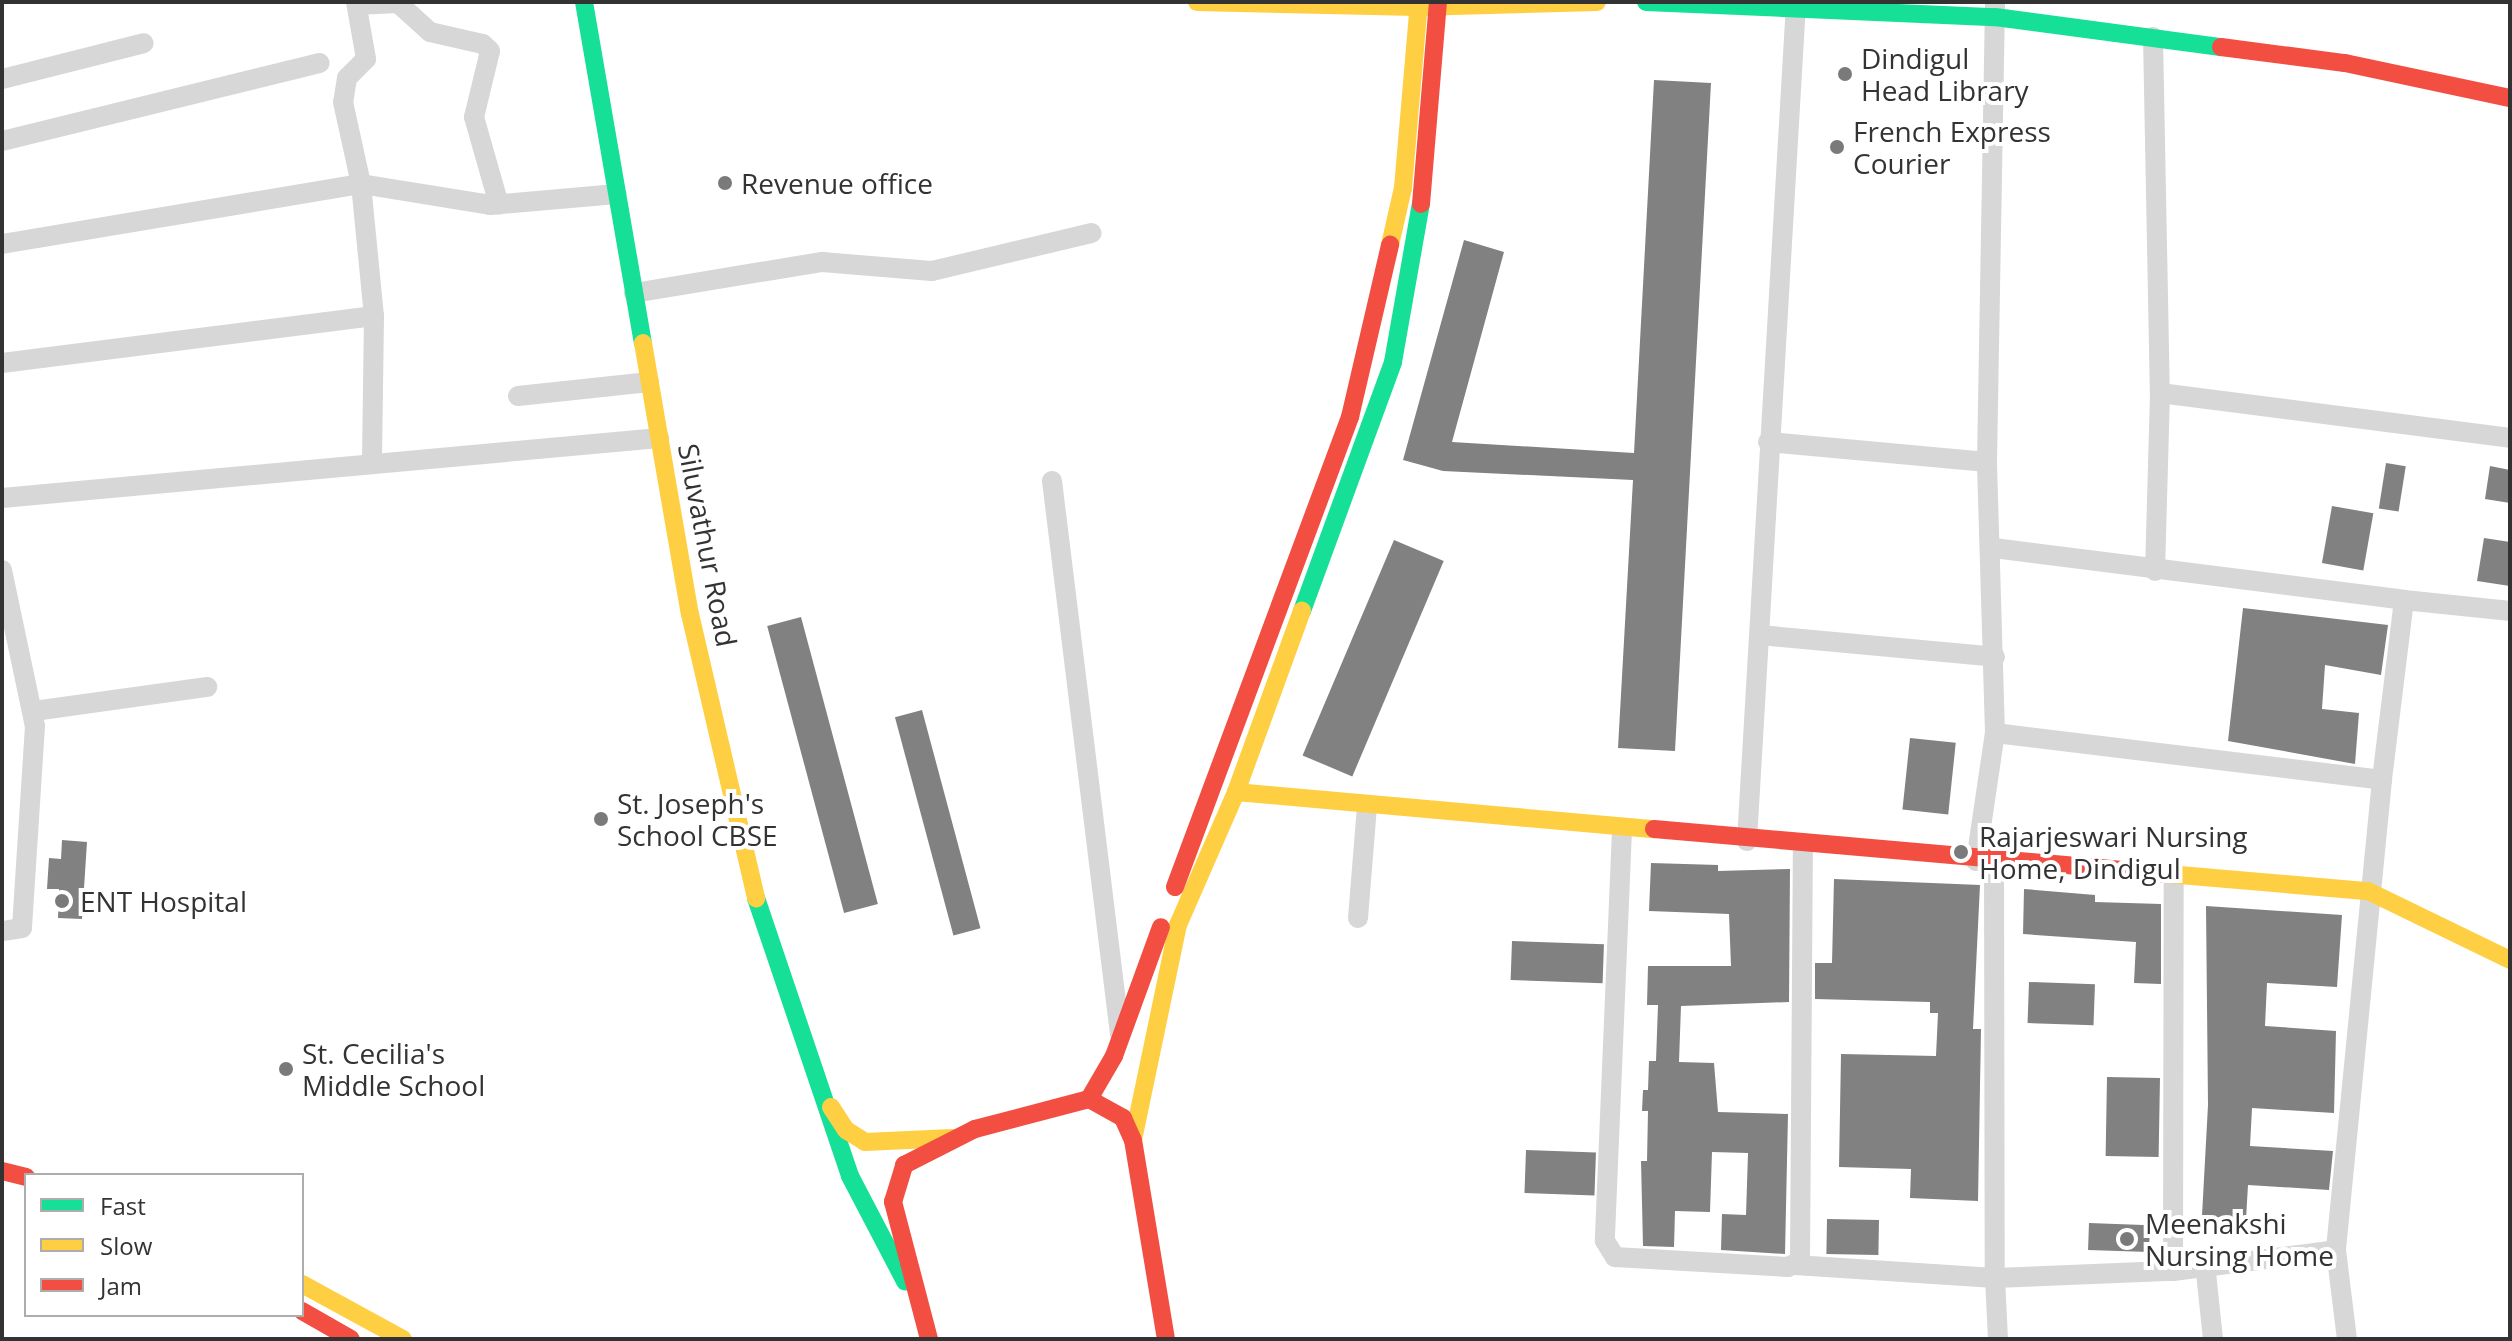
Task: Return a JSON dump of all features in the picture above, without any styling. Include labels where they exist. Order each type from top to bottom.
[{"type":"main road","name":"Siluvathur Road","points":[[584,2],[690,614],[753,888],[850,1176],[921,1312]]},
{"type":"main road","points":[[1197,2],[1597,2]]},
{"type":"main road","points":[[1646,2],[1995,9],[2153,37],[2345,63],[2510,98]]},
{"type":"main road","points":[[1089,1099],[1121,1037],[1350,417],[1403,188],[1418,4]]},
{"type":"main road","points":[[1133,1140],[1178,925],[1236,792],[1341,514],[1393,362],[1418,247],[1438,4]]},
{"type":"main road","points":[[1320,499],[1341,514]]},
{"type":"main road","points":[[1236,792],[1985,862],[2368,891],[2510,960]]},
{"type":"main road","name":"Siluvathur Road","points":[[818,1088],[846,1130],[865,1142],[953,1138]]},
{"type":"main road","points":[[929,1339],[895,1188],[904,1165],[953,1138],[1089,1099],[1123,1118],[1133,1140],[1166,1339]]},
{"type":"main road","points":[[2,1171],[24,1176]]},
{"type":"main road","points":[[304,1285],[403,1339]]},
{"type":"main road","points":[[304,1312],[351,1339]]},
{"type":"street","points":[[372,462],[374,316],[361,184],[343,102],[347,78],[366,59],[357,3],[407,6],[421,27],[483,44],[490,51],[474,117],[499,205]]},
{"type":"street","points":[[1747,841],[1796,5]]},
{"type":"street","points":[[1995,9],[1987,462],[1994,548],[1995,733],[1985,862],[1998,1339]]},
{"type":"street","points":[[2153,37],[2160,393],[2155,571]]},
{"type":"street","points":[[2,79],[144,43]]},
{"type":"street","points":[[2,141],[320,63]]},
{"type":"street","points":[[2,244],[361,184],[499,205],[617,194]]},
{"type":"street","points":[[634,293],[822,262],[932,271],[1092,233]]},
{"type":"street","points":[[2,363],[374,316]]},
{"type":"street","points":[[518,396],[649,382]]},
{"type":"street","points":[[2160,393],[2510,438]]},
{"type":"street","points":[[2,498],[659,438]]},
{"type":"street","points":[[1768,442],[1987,462]]},
{"type":"street","points":[[1052,481],[1121,1037]]},
{"type":"street","points":[[1994,548],[2155,571],[2510,611]]},
{"type":"street","points":[[2,570],[10,652],[34,711],[22,928],[2,931]]},
{"type":"street","points":[[2347,1339],[2336,1250],[2368,891],[2404,600]]},
{"type":"street","points":[[1760,635],[1995,657]]},
{"type":"street","points":[[34,711],[207,687]]},
{"type":"street","points":[[1995,733],[2382,780]]},
{"type":"street","points":[[1358,918],[1367,805]]},
{"type":"street","points":[[1622,830],[1605,1250],[1615,1257],[1995,1278],[2173,1271],[2205,1263],[2336,1250]]},
{"type":"street","points":[[1795,1265],[1802,1253],[1803,846]]},
{"type":"street","points":[[2173,1271],[2174,874]]},
{"type":"street","points":[[2205,1263],[2213,1339]]},
{"type":"building","points":[[1654,80],[1711,83],[1675,751],[1618,748],[1633,480],[1443,471],[1403,460],[1464,240],[1504,252],[1452,442],[1634,453]]},
{"type":"building","points":[[2386,463],[2406,466],[2399,512],[2379,508]]},
{"type":"building","points":[[2490,466],[2510,470],[2510,503],[2485,499]]},
{"type":"building","points":[[2332,506],[2373,513],[2363,570],[2322,563]]},
{"type":"building","points":[[2484,538],[2510,542],[2510,586],[2477,581]]},
{"type":"building","points":[[1394,540],[1444,561],[1352,776],[1303,755]]},
{"type":"building","points":[[2243,608],[2388,625],[2381,675],[2325,665],[2322,709],[2359,713],[2355,764],[2228,741]]},
{"type":"building","points":[[801,617],[878,904],[844,913],[767,626]]},
{"type":"building","points":[[922,710],[980,928],[953,936],[895,717]]},
{"type":"building","points":[[1910,738],[1956,743],[1948,814],[1902,810]]},
{"type":"building","points":[[62,840],[87,842],[82,919],[58,918],[59,889],[47,889],[49,858],[61,859]]},
{"type":"building","points":[[1651,863],[1718,865],[1718,871],[1790,869],[1789,1002],[1681,1006],[1679,1062],[1714,1063],[1718,1112],[1788,1114],[1785,1254],[1721,1250],[1722,1214],[1746,1215],[1748,1153],[1712,1152],[1710,1212],[1675,1211],[1674,1247],[1643,1246],[1641,1161],[1647,1161],[1648,1111],[1642,1111],[1643,1090],[1648,1090],[1649,1061],[1656,1061],[1658,1005],[1647,1005],[1648,966],[1731,966],[1729,914],[1649,911]]},
{"type":"building","points":[[1834,879],[1980,885],[1973,1029],[1981,1029],[1978,1201],[1910,1198],[1911,1169],[1839,1167],[1841,1054],[1936,1056],[1938,1013],[1930,1013],[1930,1002],[1815,999],[1815,963],[1832,963]]},
{"type":"building","points":[[2024,889],[2095,895],[2095,902],[2161,904],[2161,984],[2134,983],[2136,942],[2023,934]]},
{"type":"building","points":[[2206,906],[2342,915],[2337,987],[2267,983],[2265,1026],[2336,1031],[2334,1113],[2252,1108],[2250,1146],[2333,1151],[2329,1190],[2248,1185],[2245,1236],[2201,1234],[2208,1105]]},
{"type":"building","points":[[1512,941],[1604,944],[1603,983],[1511,980]]},
{"type":"building","points":[[2029,982],[2095,984],[2094,1025],[2028,1023]]},
{"type":"building","points":[[2107,1077],[2160,1078],[2159,1157],[2106,1156]]},
{"type":"building","points":[[1526,1150],[1596,1152],[1594,1195],[1524,1193]]},
{"type":"building","points":[[1827,1219],[1879,1220],[1878,1255],[1826,1254]]},
{"type":"building","points":[[2089,1223],[2150,1225],[2149,1252],[2088,1250]]},
{"type":"traffic: fast","points":[[584,2],[643,343]]},
{"type":"traffic: fast","points":[[1646,2],[1995,17],[2221,47]]},
{"type":"traffic: fast","points":[[1302,611],[1393,362],[1421,204]]},
{"type":"traffic: fast","points":[[756,898],[850,1176],[905,1281]]},
{"type":"traffic: slow","points":[[1197,2],[1417,7],[1597,2]]},
{"type":"traffic: slow","points":[[1390,245],[1403,188],[1419,2]]},
{"type":"traffic: slow","points":[[643,343],[690,614],[756,898]]},
{"type":"traffic: slow","points":[[1133,1140],[1178,925],[1236,792],[1302,611]]},
{"type":"traffic: slow","points":[[1236,792],[1654,829]]},
{"type":"traffic: slow","points":[[2168,874],[2368,891],[2510,960]]},
{"type":"traffic: slow","points":[[831,1107],[846,1130],[865,1142],[952,1138]]},
{"type":"traffic: slow","points":[[304,1285],[403,1339]]},
{"type":"traffic: jam","points":[[1421,204],[1438,2]]},
{"type":"traffic: jam","points":[[2221,47],[2345,63],[2510,98]]},
{"type":"traffic: jam","points":[[1175,887],[1350,417],[1390,245]]},
{"type":"traffic: jam","points":[[1654,829],[2168,874]]},
{"type":"traffic: jam","points":[[1089,1099],[1114,1056],[1161,927]]},
{"type":"traffic: jam","points":[[929,1339],[893,1202],[904,1165],[975,1129],[1089,1099],[1123,1118],[1133,1140],[1166,1339]]},
{"type":"traffic: jam","points":[[2,1171],[24,1176]]},
{"type":"traffic: jam","points":[[304,1312],[351,1339]]},
{"type":"place","name":"Dindigul Head Library","points":[[1845,74]]},
{"type":"place","name":"French Express Courier","points":[[1837,147]]},
{"type":"place","name":"Revenue office","points":[[725,183]]},
{"type":"place","name":"St. Joseph's School CBSE","points":[[601,819]]},
{"type":"place","name":"Rajarjeswari Nursing Home, Dindigul","points":[[1961,852]]},
{"type":"place","name":"ENT Hospital","points":[[62,901]]},
{"type":"place","name":"St. Cecilia's Middle School","points":[[286,1069]]},
{"type":"place","name":"Meenakshi Nursing Home","points":[[2127,1239]]}]
